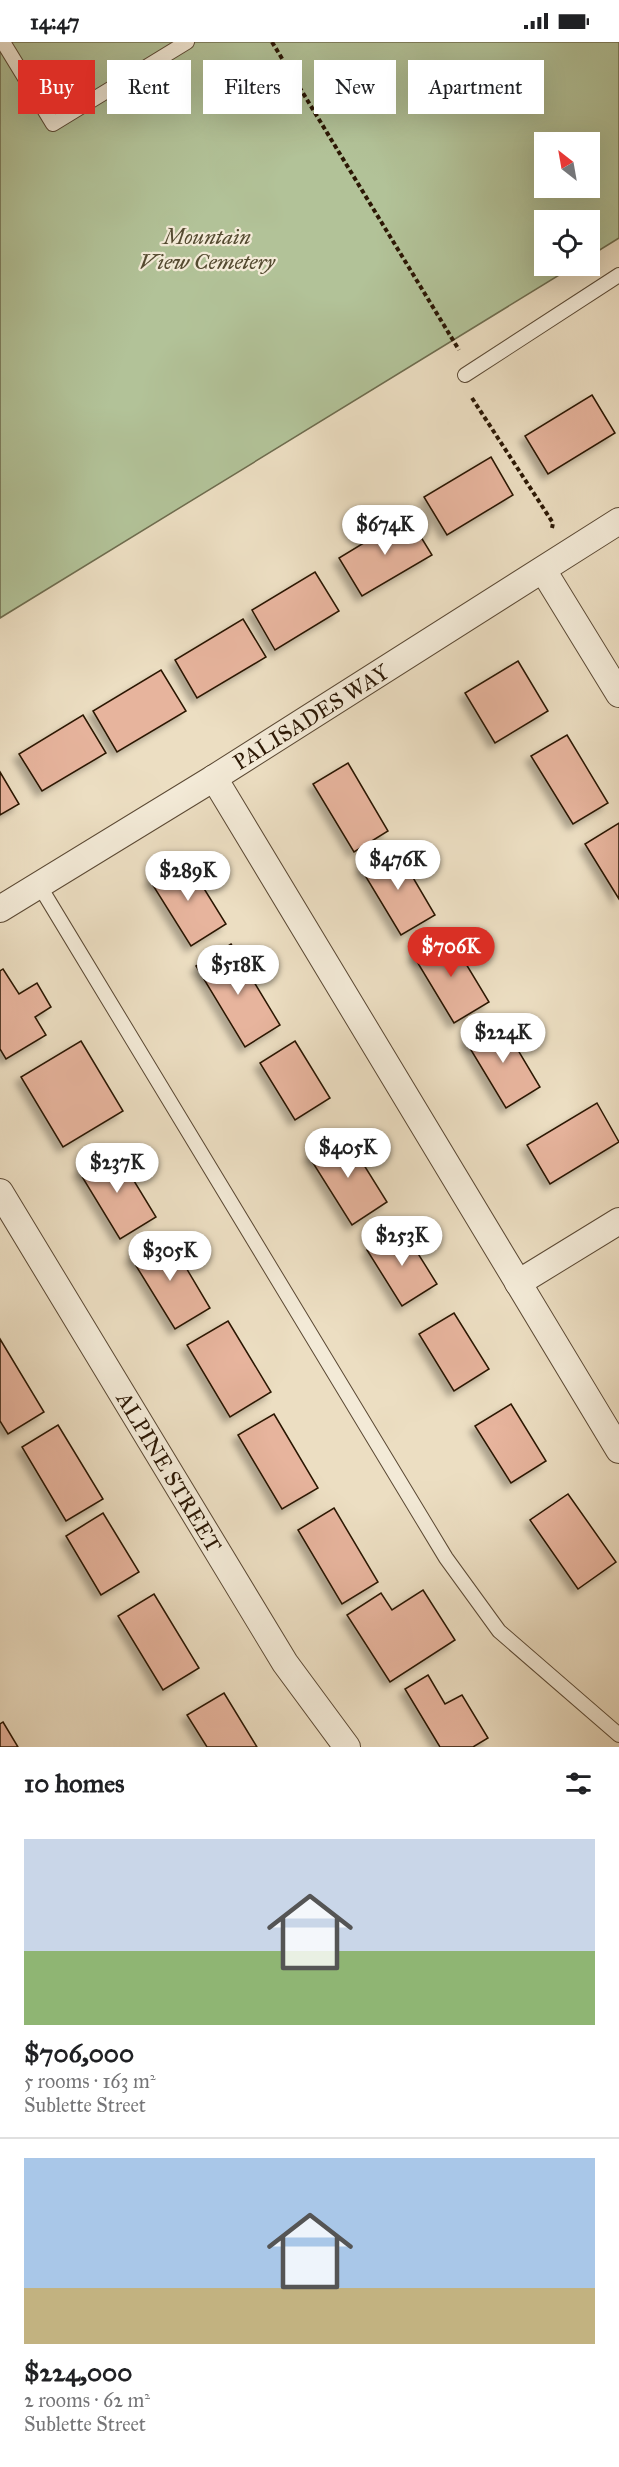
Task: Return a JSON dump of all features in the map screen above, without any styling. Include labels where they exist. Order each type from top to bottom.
[{"type":"street","name":"PALISADES WAY","points":[[0,909],[214,778],[619,521]]},
{"type":"street","points":[[543,570],[619,693]]},
{"type":"street","points":[[214,778],[619,1450]]},
{"type":"street","name":"ALPINE STREET","points":[[0,1192],[285,1664],[347,1747]]},
{"type":"street","points":[[518,1283],[619,1221]]},
{"type":"lane","points":[[3,42],[53,124],[187,42]]},
{"type":"lane","points":[[465,375],[619,275]]},
{"type":"lane","points":[[39,885],[446,1558],[499,1632],[619,1735]]},
{"type":"path","points":[[272,42],[460,352],[470,394],[553,523],[543,570]]},
{"type":"green space","name":"Mountain View Cemetery","points":[[0,42],[619,42],[619,238],[600,250],[600,210],[534,210],[534,276],[558,276],[0,618]]},
{"type":"building","points":[[592,395],[615,433],[548,474],[525,436]]},
{"type":"building","points":[[491,457],[513,495],[447,535],[424,497]]},
{"type":"building","points":[[408,516],[432,555],[362,596],[339,558]]},
{"type":"building","points":[[315,572],[339,611],[275,650],[252,610]]},
{"type":"building","points":[[243,619],[266,657],[197,698],[175,660]]},
{"type":"building","points":[[518,661],[548,711],[495,743],[465,693]]},
{"type":"building","points":[[161,670],[186,711],[117,752],[93,711]]},
{"type":"building","points":[[83,715],[106,753],[42,791],[19,754]]},
{"type":"building","points":[[567,735],[608,803],[573,824],[531,756]]},
{"type":"building","points":[[348,763],[388,831],[354,852],[313,784]]},
{"type":"building","points":[[0,772],[19,804],[0,815]]},
{"type":"building","points":[[619,823],[619,899],[585,844]]},
{"type":"building","points":[[395,847],[435,915],[401,935],[360,867]]},
{"type":"building","points":[[185,858],[226,924],[191,946],[149,879]]},
{"type":"building","points":[[448,934],[489,1002],[454,1023],[413,955]]},
{"type":"building","points":[[231,944],[280,1025],[245,1047],[196,966]]},
{"type":"building","points":[[3,969],[19,994],[37,983],[51,1007],[35,1017],[46,1035],[6,1059],[0,1049],[0,971]]},
{"type":"building","points":[[500,1020],[540,1087],[506,1108],[465,1040]]},
{"type":"building","points":[[81,1041],[123,1111],[63,1147],[21,1077]]},
{"type":"building","points":[[295,1041],[330,1098],[295,1120],[260,1063]]},
{"type":"building","points":[[597,1103],[619,1142],[550,1184],[527,1145]]},
{"type":"building","points":[[344,1133],[387,1202],[352,1225],[308,1155]]},
{"type":"building","points":[[114,1148],[156,1217],[120,1239],[78,1170]]},
{"type":"building","points":[[402,1228],[437,1284],[402,1306],[367,1250]]},
{"type":"building","points":[[166,1234],[210,1308],[175,1329],[130,1256]]},
{"type":"building","points":[[454,1313],[489,1369],[454,1391],[419,1334]]},
{"type":"building","points":[[228,1321],[271,1392],[230,1417],[187,1345]]},
{"type":"building","points":[[0,1339],[44,1412],[8,1434],[0,1421]]},
{"type":"building","points":[[511,1404],[546,1461],[511,1483],[475,1426]]},
{"type":"building","points":[[274,1414],[318,1488],[282,1509],[238,1435]]},
{"type":"building","points":[[58,1425],[103,1499],[66,1521],[22,1447]]},
{"type":"building","points":[[568,1494],[616,1562],[578,1589],[530,1520]]},
{"type":"building","points":[[334,1508],[378,1582],[342,1604],[298,1530]]},
{"type":"building","points":[[103,1513],[139,1572],[101,1595],[66,1536]]},
{"type":"building","points":[[423,1590],[455,1640],[390,1682],[347,1615],[381,1593],[392,1610]]},
{"type":"building","points":[[154,1594],[199,1668],[163,1690],[118,1616]]},
{"type":"building","points":[[428,1675],[445,1704],[462,1695],[488,1738],[473,1747],[440,1747],[405,1689]]},
{"type":"building","points":[[224,1693],[257,1747],[207,1747],[187,1715]]},
{"type":"building","points":[[3,1722],[18,1747],[0,1747],[0,1724]]}]
